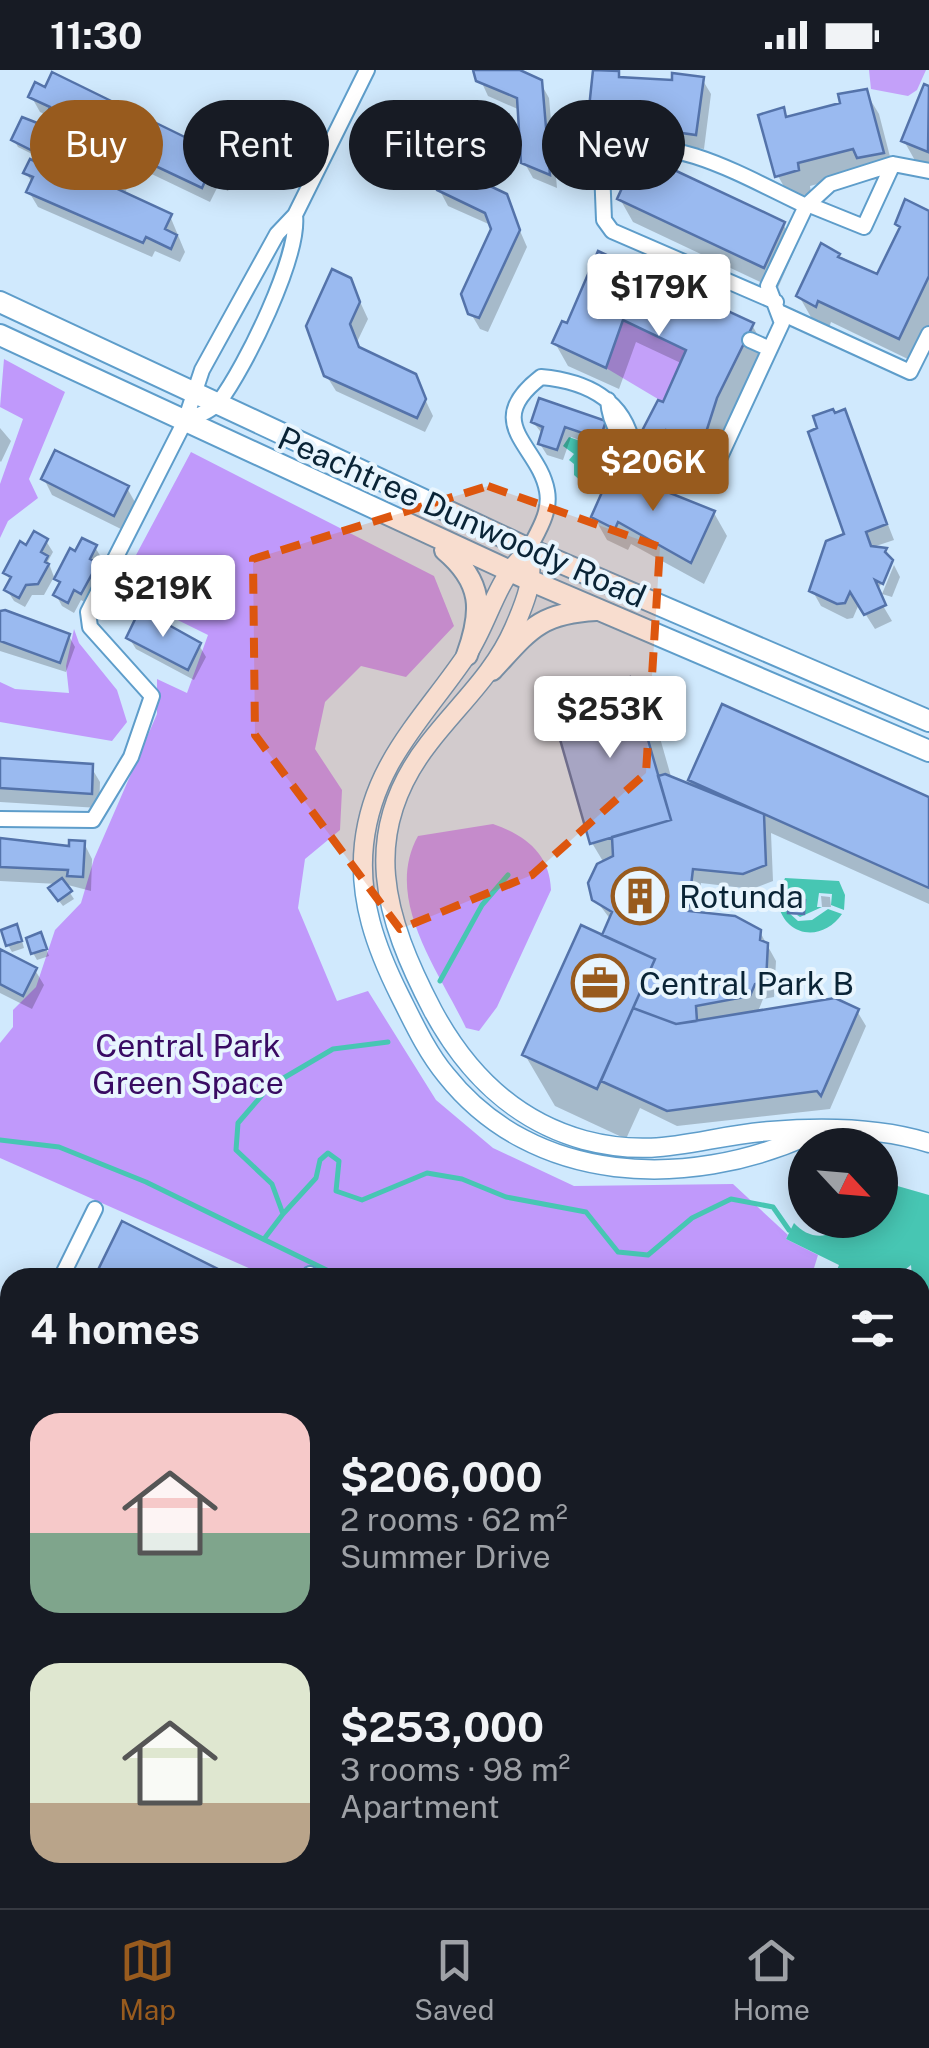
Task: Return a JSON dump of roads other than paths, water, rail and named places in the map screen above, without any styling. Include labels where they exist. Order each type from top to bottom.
[{"type":"main road","name":"Peachtree Dunwoody Road","points":[[0,302],[530,549],[929,721]]},
{"type":"main road","name":"Peachtree Dunwoody Road","points":[[0,335],[509,571],[929,751]]},
{"type":"main road","points":[[424,532],[460,562],[478,592],[481,610],[467,654]]},
{"type":"main road","points":[[492,670],[538,620],[565,612],[603,609]]},
{"type":"street","points":[[0,818],[94,820],[131,757],[152,696],[90,628],[88,612],[185,421],[192,392],[277,234],[295,214],[367,70]]},
{"type":"street","points":[[894,164],[864,226],[806,205],[700,155],[647,142],[601,144],[604,220],[612,231],[910,372],[929,334]]},
{"type":"street","points":[[788,1144],[770,1152],[679,1169],[654,1172],[600,1167],[524,1140],[480,1110],[446,1076],[427,1049],[375,942],[363,884],[364,846],[370,808],[396,748],[467,654],[509,571],[530,549],[547,512],[548,496],[514,432],[519,402],[541,377],[594,388],[608,400],[614,432],[633,448],[688,470],[714,472],[770,348],[779,312],[768,286],[806,205],[830,184],[894,164],[929,171]]},
{"type":"street","points":[[185,421],[217,405],[278,285],[297,234],[295,214]]},
{"type":"street","points":[[750,340],[770,348]]},
{"type":"street","points":[[530,549],[534,582],[492,670],[404,780],[387,835],[388,903],[398,938],[458,1050],[478,1076],[513,1107],[584,1140],[664,1148],[788,1131]]},
{"type":"street","points":[[898,1137],[929,1143]]},
{"type":"street","points":[[67,1268],[95,1210]]},
{"type":"waterway","points":[[440,981],[482,905],[508,875]]},
{"type":"waterway","points":[[264,1239],[283,1214],[272,1184],[236,1150],[238,1123],[270,1086],[333,1049],[388,1042]]},
{"type":"waterway","points":[[0,1140],[59,1147],[146,1182],[322,1268]]},
{"type":"waterway","points":[[283,1214],[316,1178],[320,1160],[328,1153],[339,1161],[336,1191],[362,1200],[427,1173],[462,1179],[506,1197],[586,1212],[618,1252],[648,1255],[692,1218],[731,1199],[773,1207],[788,1229]]},
{"type":"place","name":"Rotunda","points":[[640,896]]},
{"type":"place","name":"Central Park B","points":[[600,983]]},
{"type":"park label","name":"Central Park Green Space","points":[[188,1064]]}]
